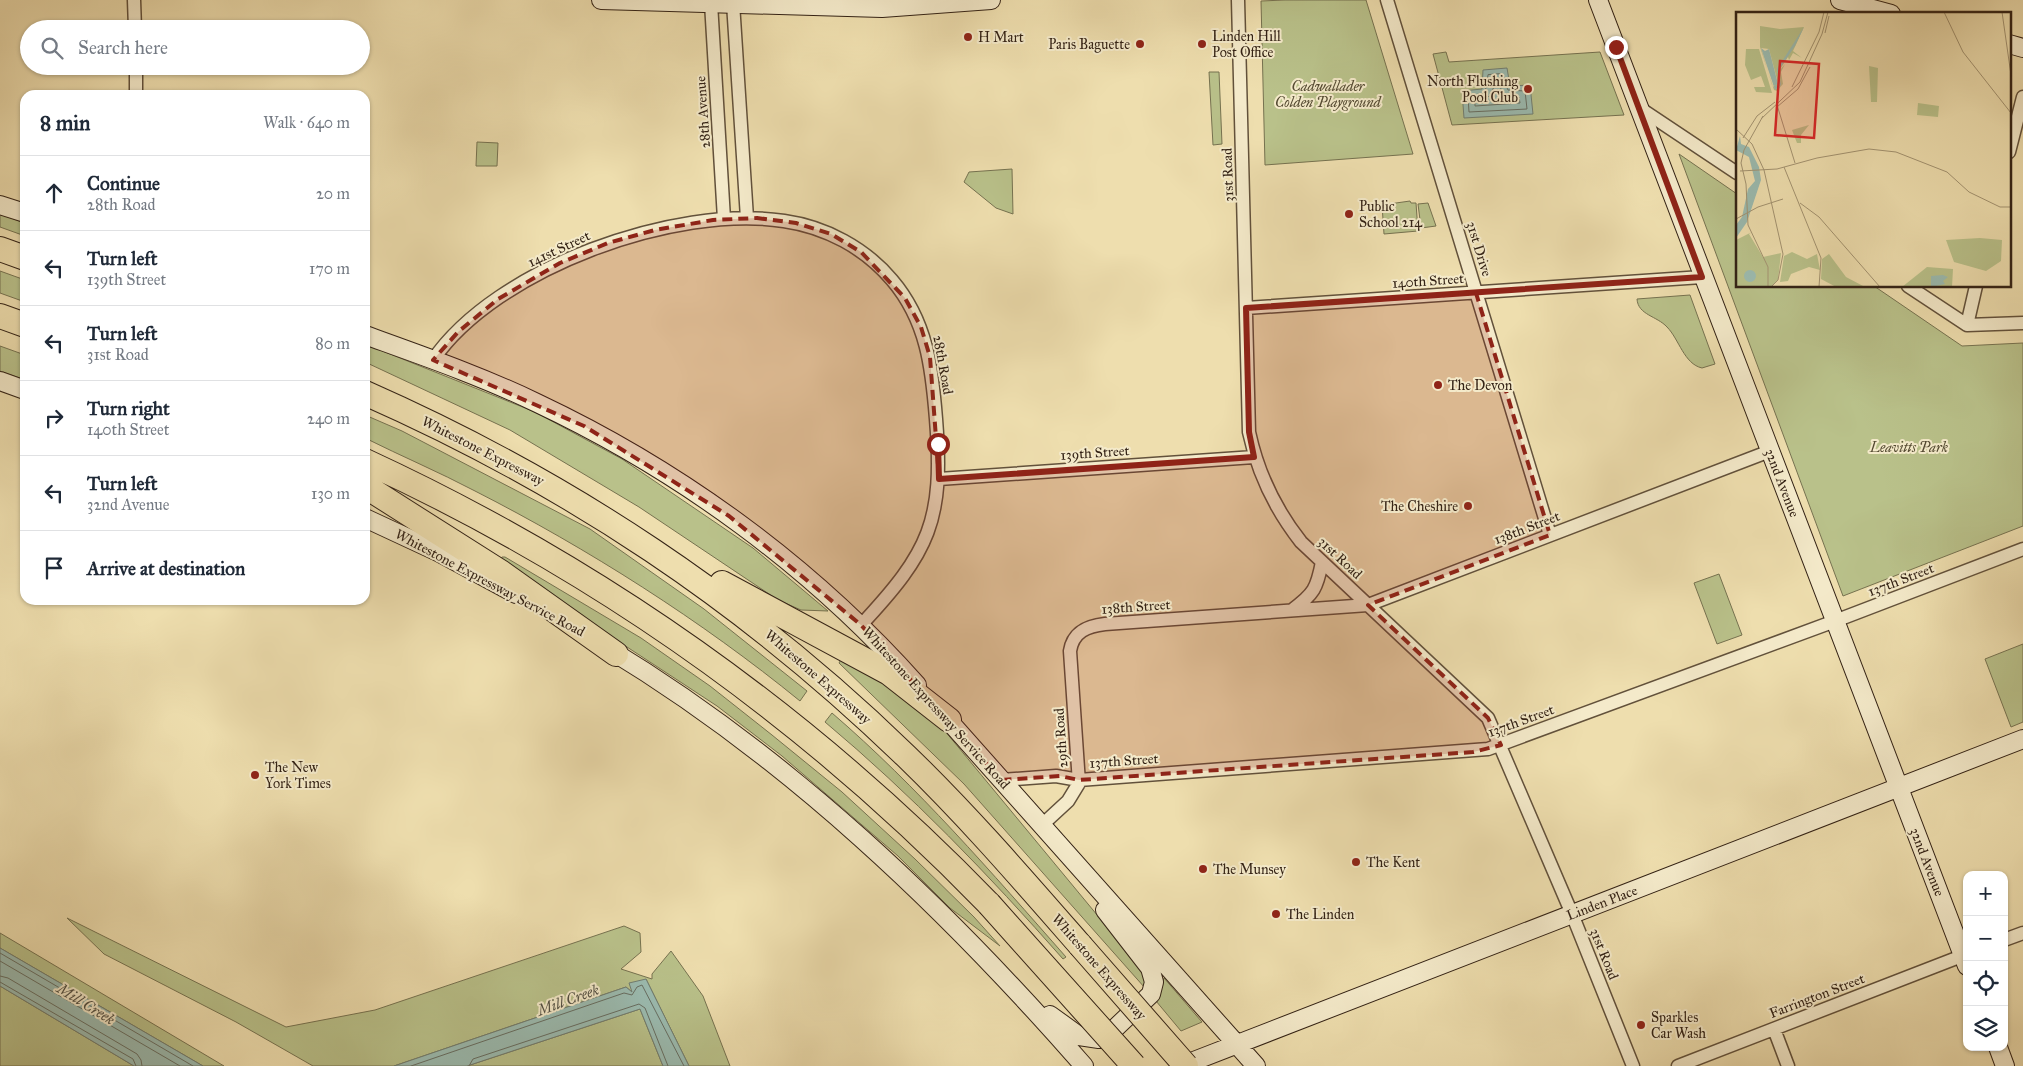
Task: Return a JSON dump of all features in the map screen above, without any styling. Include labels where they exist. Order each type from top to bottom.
[{"type":"highway","points":[[0,249],[20,256]]},
{"type":"highway","points":[[0,316],[20,323]]},
{"type":"highway","name":"Whitestone Expressway","points":[[370,395],[496,455],[597,513],[712,591],[784,647],[854,707],[960,810],[1186,1066]]},
{"type":"highway","points":[[370,463],[455,505],[549,557],[639,612],[708,659],[782,714],[852,772],[924,839],[989,904],[1134,1066]]},
{"type":"highway","points":[[370,489],[502,572],[616,654]]},
{"type":"highway","points":[[597,513],[797,625],[889,673],[949,720]]},
{"type":"main road","points":[[601,0],[882,4],[991,0]]},
{"type":"main road","name":"32nd Avenue","points":[[1598,0],[1702,277],[1963,954]]},
{"type":"main road","points":[[1840,0],[1884,12]]},
{"type":"main road","points":[[2010,44],[2023,48]]},
{"type":"main road","points":[[0,205],[20,211]]},
{"type":"main road","name":"Whitestone Expressway Service Road","points":[[370,336],[538,403],[602,436],[656,467],[742,525],[861,625],[949,720],[1256,1066]]},
{"type":"main road","points":[[0,381],[20,388]]},
{"type":"main road","name":"Whitestone Expressway Service Road","points":[[370,520],[505,588],[616,654],[710,717],[830,811],[921,892],[1017,991],[1084,1066]]},
{"type":"main road","name":"Linden Place","points":[[1181,1066],[2023,739]]},
{"type":"main road","points":[[1017,991],[1074,1033],[1095,1040],[1108,1035],[1151,994],[1154,982],[1150,968],[1110,920],[1081,870]]},
{"type":"main road","points":[[1999,1051],[2005,1066]]},
{"type":"street","points":[[134,0],[135,20]]},
{"type":"street","name":"31st Road","points":[[1238,0],[1249,432],[1254,457],[1265,486],[1283,520],[1301,542],[1488,718],[1572,914],[1633,1066]]},
{"type":"street","name":"31st Drive","points":[[1387,0],[1550,535]]},
{"type":"street","name":"28th Avenue","points":[[711,3],[724,220]]},
{"type":"street","points":[[733,3],[747,218]]},
{"type":"street","points":[[136,75],[136,90]]},
{"type":"street","points":[[2010,148],[2023,97]]},
{"type":"street","points":[[1638,107],[1736,172]]},
{"type":"street","name":"28th Road","points":[[724,220],[747,218],[796,223],[838,238],[868,257],[899,289],[916,317],[930,357],[938,444],[939,479],[932,523],[920,552],[896,586],[861,625]]},
{"type":"street","name":"141st Street","points":[[433,360],[458,332],[488,307],[560,263],[608,243],[647,232],[724,220]]},
{"type":"street","name":"140th Street","points":[[1246,308],[1702,277]]},
{"type":"street","points":[[1911,288],[1967,325],[2023,323]]},
{"type":"street","points":[[1967,325],[1976,288]]},
{"type":"street","name":"138th Street","points":[[1077,635],[1088,627],[1098,624],[1368,605],[1770,451]]},
{"type":"street","name":"139th Street","points":[[939,479],[1254,457]]},
{"type":"street","name":"137th Street","points":[[1001,780],[1056,776],[1079,780],[1473,752],[1501,745],[2023,549]]},
{"type":"street","points":[[1290,611],[1308,599],[1317,588],[1322,562]]},
{"type":"street","name":"29th Road","points":[[1042,825],[1071,798],[1077,790],[1079,780],[1070,655],[1072,644],[1077,635]]},
{"type":"street","points":[[2008,939],[2023,933]]},
{"type":"street","name":"Farrington Street","points":[[1678,1066],[1963,960]]},
{"type":"street","points":[[1774,1029],[1788,1066]]},
{"type":"highlighted area","points":[[757,218],[796,223],[831,234],[861,252],[905,298],[921,327],[930,357],[939,479],[960,478],[1254,457],[1249,432],[1246,308],[1476,293],[1550,535],[1368,605],[1488,718],[1501,745],[1473,752],[1079,780],[1060,776],[1001,780],[861,625],[729,516],[584,426],[433,360],[458,332],[498,299],[560,263],[608,243],[655,230],[713,220]]},
{"type":"green space","name":"Cadwallader Colden Playground","points":[[1366,0],[1413,154],[1265,165],[1261,1]]},
{"type":"green space","name":"North Flushing Pool Club","points":[[1446,52],[1449,62],[1600,52],[1624,115],[1452,125],[1433,54]]},
{"type":"green space","points":[[1209,72],[1219,72],[1222,144],[1213,145]]},
{"type":"green space","points":[[477,142],[498,143],[497,166],[476,166]]},
{"type":"green space","name":"Leavitts Park","points":[[1679,154],[1736,193],[1736,288],[1877,288],[1962,346],[2023,343],[2023,526],[1843,596]]},
{"type":"green space","points":[[1012,169],[1013,214],[996,208],[964,182],[969,172]]},
{"type":"green space","points":[[1410,201],[1411,203],[1416,203],[1418,231],[1384,234],[1382,205]]},
{"type":"green space","points":[[1428,203],[1436,226],[1421,228],[1418,204]]},
{"type":"green space","points":[[0,214],[20,221],[20,234],[0,227]]},
{"type":"green space","points":[[0,271],[20,278],[20,300],[0,293]]},
{"type":"green space","points":[[1690,295],[1715,364],[1702,368],[1691,362],[1663,323],[1641,309],[1637,299]]},
{"type":"green space","points":[[0,346],[20,353],[20,378],[0,371]]},
{"type":"green space","points":[[370,346],[535,412],[622,459],[753,548],[828,611],[801,610],[778,600],[639,507],[510,430],[370,364]]},
{"type":"green space","points":[[370,417],[402,431],[590,529],[704,609],[807,691],[800,701],[724,642],[643,587],[517,513],[448,477],[370,440]]},
{"type":"green space","points":[[502,557],[505,557],[641,638],[710,686],[842,792],[915,859],[974,917],[1000,946],[950,908],[898,856],[782,756],[717,706],[505,567],[500,560]]},
{"type":"green space","points":[[1719,574],[1742,635],[1717,644],[1694,583]]},
{"type":"green space","points":[[2023,644],[2023,722],[2011,727],[1985,659]]},
{"type":"green space","points":[[843,656],[935,719],[1136,962],[1143,974],[1145,988],[964,784],[839,663]]},
{"type":"green space","points":[[832,713],[864,741],[924,800],[1066,957],[1063,959],[978,866],[919,806],[825,722]]},
{"type":"green space","points":[[67,918],[286,1027],[375,1010],[624,926],[640,933],[641,952],[621,969],[652,979],[652,974],[671,951],[703,996],[730,1066],[689,1066],[646,979],[633,993],[626,987],[394,1066],[313,1066],[236,1022],[104,954]]},
{"type":"green space","points":[[0,933],[224,1066],[203,1066],[0,948]]},
{"type":"green space","points":[[1164,978],[1202,1022],[1181,1031],[1156,1001]]},
{"type":"green space","points":[[0,986],[134,1066],[0,1066]]},
{"type":"green space","points":[[640,1009],[663,1066],[467,1066]]},
{"type":"water","points":[[1507,68],[1510,86],[1530,85],[1533,114],[1464,118],[1462,91],[1482,89],[1483,70]]},
{"type":"water","name":"Mill Creek","points":[[0,948],[203,1066],[134,1066],[0,986]]},
{"type":"water","points":[[646,979],[689,1066],[663,1066],[640,1009],[467,1066],[394,1066],[626,987],[632,992],[629,983]]},
{"type":"place","name":"H Mart","points":[[968,37]]},
{"type":"place","name":"Paris Baguette","points":[[1140,44]]},
{"type":"place","name":"Linden Hill Post Office","points":[[1202,44]]},
{"type":"place","name":"North Flushing Pool Club","points":[[1528,89]]},
{"type":"place","name":"Public School 214","points":[[1349,214]]},
{"type":"place","name":"The Devon","points":[[1438,385]]},
{"type":"place","name":"The Cheshire","points":[[1468,506]]},
{"type":"place","name":"The New York Times","points":[[255,775]]},
{"type":"place","name":"The Kent","points":[[1356,862]]},
{"type":"place","name":"The Munsey","points":[[1203,869]]},
{"type":"place","name":"The Linden","points":[[1276,914]]},
{"type":"place","name":"Sparkles Car Wash","points":[[1641,1025]]},
{"type":"route","points":[[938,444],[939,479],[1254,457],[1249,432],[1246,308],[1702,277],[1616,47]]}]
